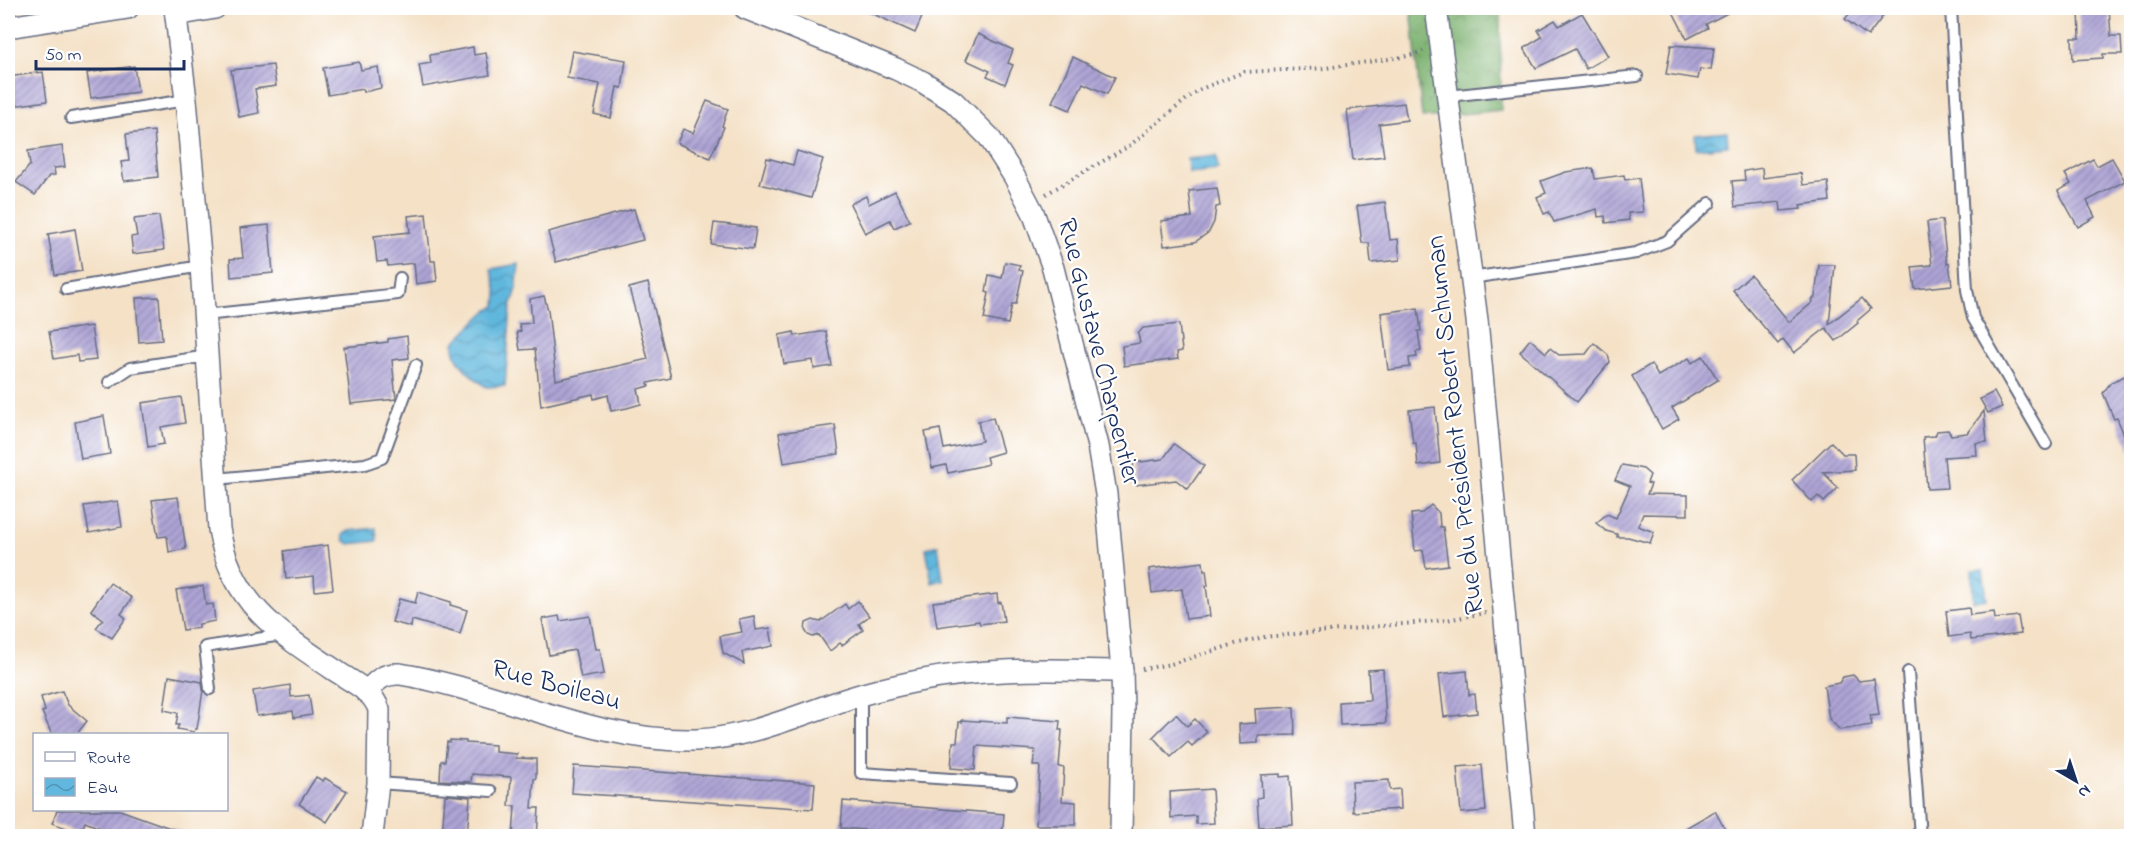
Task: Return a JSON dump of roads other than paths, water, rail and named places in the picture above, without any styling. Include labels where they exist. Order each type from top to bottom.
[{"type":"street","points":[[8,27],[128,8]]},
{"type":"street","points":[[215,8],[175,11],[186,100],[209,356],[220,538],[232,575],[252,606],[283,634],[366,692],[377,703],[379,710],[378,783],[372,837]]},
{"type":"street","name":"Rue Gustave Charpentier","points":[[745,8],[896,69],[922,81],[945,96],[967,114],[988,137],[1029,204],[1053,268],[1102,460],[1122,670],[1121,837]]},
{"type":"street","name":"Rue du Président Robert Schuman","points":[[1436,8],[1471,278],[1525,837]]},
{"type":"street","name":"Rue Boileau","points":[[366,692],[377,679],[384,675],[400,674],[630,735],[697,740],[739,734],[861,695],[919,681],[977,672],[1122,670]]},
{"type":"lane","points":[[1951,8],[1967,290],[1973,318],[2046,444]]},
{"type":"lane","points":[[1448,96],[1637,76]]},
{"type":"lane","points":[[71,118],[186,100]]},
{"type":"lane","points":[[1471,278],[1636,253],[1667,241],[1710,203]]},
{"type":"lane","points":[[66,289],[201,266]]},
{"type":"lane","points":[[205,315],[398,294],[400,278]]},
{"type":"lane","points":[[109,382],[130,368],[209,356]]},
{"type":"lane","points":[[217,479],[365,464],[382,458],[416,365]]},
{"type":"lane","points":[[210,689],[205,647],[283,634]]},
{"type":"lane","points":[[1908,672],[1920,837]]},
{"type":"lane","points":[[861,695],[861,773],[1011,783]]},
{"type":"lane","points":[[378,783],[491,791]]},
{"type":"water","points":[[1727,132],[1728,146],[1696,149],[1695,135]]},
{"type":"water","points":[[1216,156],[1218,170],[1189,173],[1187,159]]},
{"type":"water","points":[[519,264],[516,292],[511,306],[505,386],[486,387],[460,363],[454,350],[454,343],[484,313],[496,306],[497,292],[491,269]]},
{"type":"water","points":[[376,528],[377,541],[349,544],[344,540],[343,535],[348,531]]},
{"type":"water","points":[[938,545],[943,580],[932,583],[926,548]]},
{"type":"water","points":[[1972,570],[1983,570],[1987,599],[1973,601]]}]
